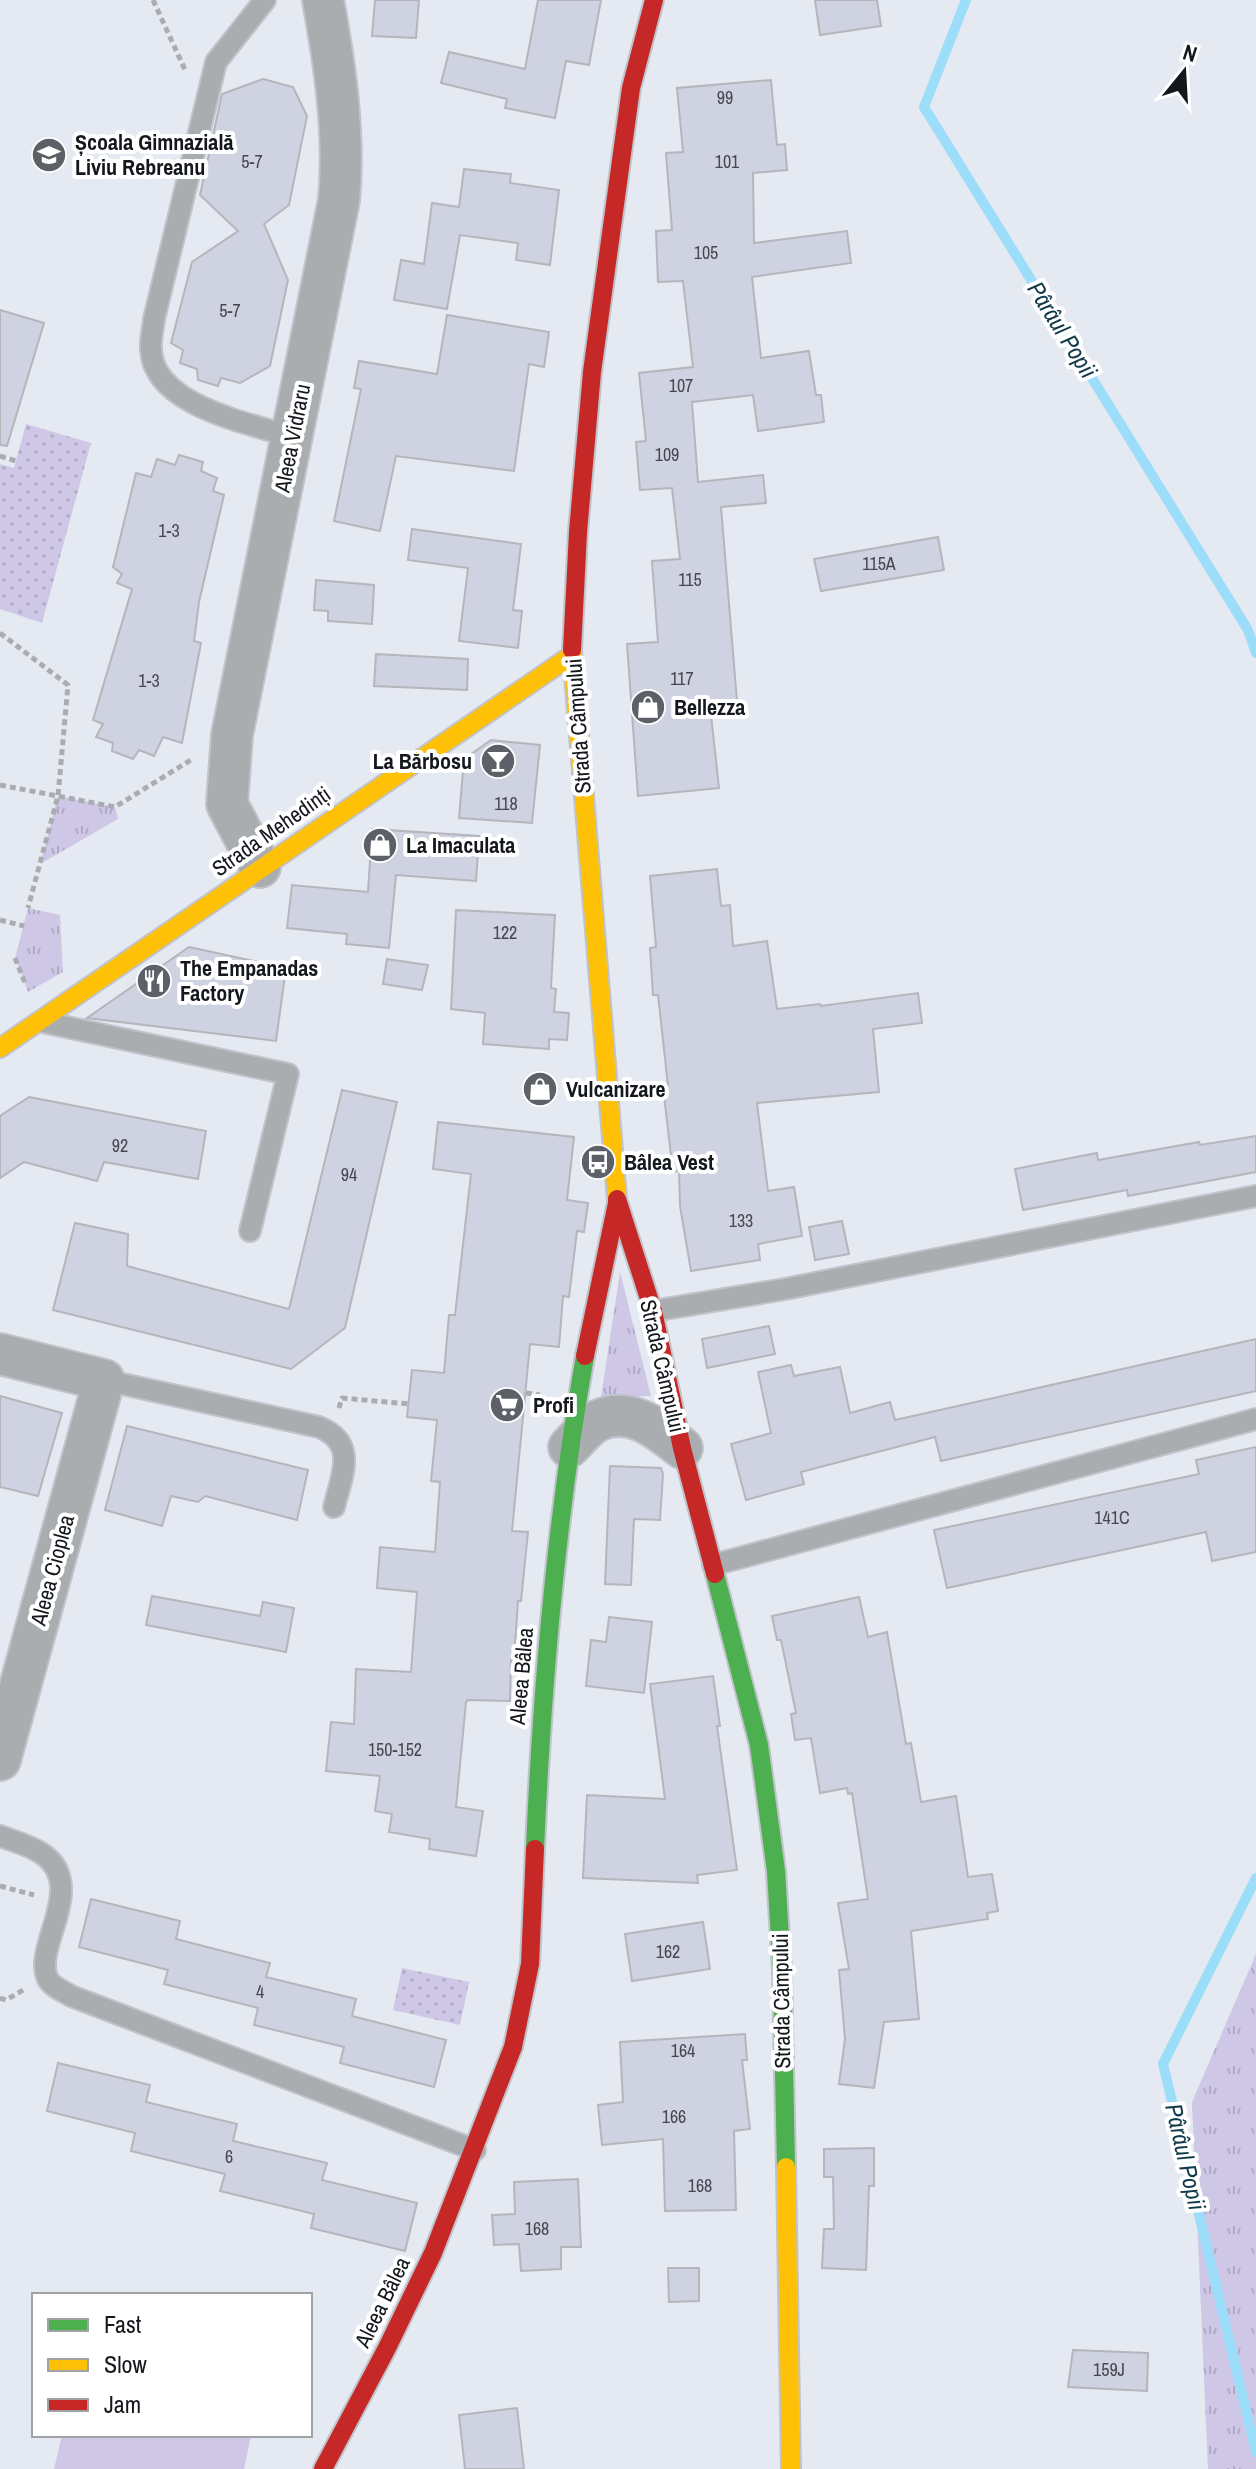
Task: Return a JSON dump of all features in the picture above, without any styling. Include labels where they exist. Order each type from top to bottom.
[{"type":"street","name":"Aleea Vidraru","points":[[260,867],[227,804],[232,735],[339,200],[342,168],[335,69],[323,0]]},
{"type":"street","name":"Strada Câmpului","points":[[654,0],[631,88],[592,372],[578,532],[572,655],[617,1203],[653,1311],[682,1448],[759,1745],[776,1871],[782,1972],[791,2469]]},
{"type":"street","name":"Strada Mehedinți","points":[[0,1048],[572,655]]},
{"type":"street","name":"Aleea Bâlea","points":[[323,2469],[413,2294],[475,2150],[513,2047],[530,1964],[538,1773],[553,1581],[569,1447],[593,1311],[617,1203]]},
{"type":"street","points":[[0,1354],[104,1380]]},
{"type":"street","name":"Aleea Cioplea","points":[[0,1760],[104,1380]]},
{"type":"street","name":"Strada Câmpului","points":[[569,1447],[597,1421],[623,1416],[649,1422],[682,1448]]},
{"type":"lane","points":[[265,0],[216,62],[154,319],[150,352],[162,381],[189,402],[292,437]]},
{"type":"lane","points":[[39,1021],[288,1074],[250,1231]]},
{"type":"lane","points":[[653,1311],[785,1289],[1256,1196]]},
{"type":"lane","points":[[104,1380],[319,1427],[334,1433],[343,1445],[345,1464],[334,1507]]},
{"type":"lane","points":[[713,1565],[1256,1419]]},
{"type":"lane","points":[[0,1836],[42,1853],[57,1869],[60,1902],[45,1965],[52,1984],[71,1996],[475,2150]]},
{"type":"path","points":[[153,0],[204,112]]},
{"type":"path","points":[[0,456],[16,461]]},
{"type":"path","points":[[0,633],[68,685],[58,796],[28,908]]},
{"type":"path","points":[[0,785],[115,807],[232,735]]},
{"type":"path","points":[[0,920],[24,926]]},
{"type":"path","points":[[334,1433],[342,1398],[409,1404]]},
{"type":"path","points":[[0,1886],[60,1902]]},
{"type":"green space","points":[[26,424],[91,443],[42,623],[0,609],[0,464],[14,468]]},
{"type":"green space","points":[[58,796],[115,807],[118,819],[40,864]]},
{"type":"green space","points":[[28,908],[60,915],[63,972],[28,992],[15,958]]},
{"type":"green space","points":[[620,1272],[651,1396],[601,1397]]},
{"type":"green space","points":[[1256,1954],[1256,2469],[1208,2469],[1192,2102]]},
{"type":"green space","points":[[402,1968],[469,1982],[460,2025],[393,2010]]},
{"type":"green space","points":[[62,2437],[251,2437],[244,2469],[54,2469]]},
{"type":"building","points":[[375,0],[419,0],[416,38],[372,36]]},
{"type":"building","points":[[538,0],[601,0],[589,65],[566,61],[555,118],[505,108],[507,99],[441,83],[449,52],[525,69]]},
{"type":"building","points":[[815,0],[877,0],[881,26],[820,35]]},
{"type":"building","points":[[263,79],[293,87],[307,116],[289,205],[264,224],[288,280],[270,366],[240,383],[221,378],[218,386],[198,380],[197,369],[180,363],[183,350],[171,343],[192,262],[238,231],[200,195],[222,94]]},
{"type":"building","points":[[771,80],[777,145],[785,144],[787,170],[753,173],[754,243],[847,231],[851,263],[752,277],[761,358],[809,351],[816,395],[821,395],[824,422],[758,431],[753,395],[692,402],[698,482],[763,475],[766,503],[721,507],[738,713],[711,715],[719,788],[638,796],[627,644],[658,642],[652,561],[680,559],[672,488],[640,490],[636,442],[646,441],[639,373],[693,367],[683,281],[658,282],[656,231],[672,230],[666,153],[683,152],[677,88]]},
{"type":"building","points":[[464,169],[511,174],[510,183],[559,190],[550,265],[516,260],[518,243],[460,235],[447,309],[394,300],[401,260],[424,264],[432,203],[459,207]]},
{"type":"building","points":[[0,310],[44,323],[7,446],[0,445]]},
{"type":"building","points":[[447,315],[549,332],[544,367],[529,364],[514,471],[396,456],[380,531],[334,521],[361,389],[354,388],[359,361],[437,374]]},
{"type":"building","points":[[179,455],[203,462],[201,471],[217,478],[213,491],[224,495],[199,602],[194,641],[201,643],[182,743],[163,737],[154,756],[139,750],[133,759],[112,751],[113,743],[96,737],[103,724],[93,720],[132,589],[117,583],[122,574],[113,567],[136,473],[151,477],[157,459],[175,465]]},
{"type":"building","points":[[412,529],[521,544],[513,610],[522,611],[518,648],[459,641],[468,568],[408,560]]},
{"type":"building","points":[[938,537],[944,570],[821,591],[814,559]]},
{"type":"building","points":[[316,580],[374,585],[372,624],[328,621],[328,611],[314,610]]},
{"type":"building","points":[[376,654],[468,659],[467,690],[374,686]]},
{"type":"building","points":[[491,740],[540,745],[532,823],[459,818],[464,759]]},
{"type":"building","points":[[372,829],[479,836],[476,881],[396,875],[389,948],[346,944],[347,934],[287,928],[292,885],[368,892]]},
{"type":"building","points":[[717,869],[721,906],[730,905],[733,946],[767,941],[777,1009],[918,993],[922,1023],[873,1029],[879,1092],[757,1103],[768,1191],[794,1187],[802,1236],[758,1244],[760,1260],[691,1271],[680,1206],[679,1171],[673,1172],[663,1087],[668,1086],[658,995],[653,995],[650,948],[656,947],[650,876]]},
{"type":"building","points":[[456,910],[555,915],[551,988],[556,989],[554,1012],[569,1013],[567,1040],[549,1039],[549,1049],[483,1044],[485,1013],[451,1009]]},
{"type":"building","points":[[189,947],[286,968],[276,1041],[87,1018]]},
{"type":"building","points":[[387,959],[428,965],[422,990],[383,984]]},
{"type":"building","points":[[342,1090],[397,1102],[345,1328],[291,1369],[53,1310],[75,1223],[128,1234],[127,1266],[289,1309]]},
{"type":"building","points":[[29,1097],[206,1131],[198,1179],[104,1162],[97,1181],[24,1162],[0,1178],[0,1116]]},
{"type":"building","points":[[438,1122],[574,1137],[567,1200],[588,1203],[584,1232],[577,1231],[569,1297],[563,1296],[559,1347],[530,1344],[512,1531],[528,1532],[521,1601],[518,1601],[514,1660],[511,1660],[510,1701],[466,1702],[456,1807],[483,1811],[476,1856],[429,1849],[430,1839],[389,1832],[392,1814],[375,1811],[380,1776],[326,1771],[331,1722],[354,1724],[356,1669],[411,1672],[417,1592],[377,1588],[380,1547],[435,1552],[440,1482],[431,1481],[437,1420],[407,1417],[412,1370],[444,1373],[449,1315],[455,1315],[471,1174],[433,1169]]},
{"type":"building","points":[[1256,1136],[1256,1172],[1128,1196],[1127,1190],[1023,1210],[1015,1169],[1097,1153],[1098,1160],[1199,1142],[1200,1145]]},
{"type":"building","points":[[842,1221],[849,1254],[815,1260],[809,1227]]},
{"type":"building","points":[[769,1326],[775,1354],[707,1368],[702,1339]]},
{"type":"building","points":[[1256,1339],[1256,1391],[941,1461],[935,1437],[801,1472],[804,1484],[746,1500],[731,1444],[771,1433],[758,1372],[791,1365],[794,1376],[840,1367],[850,1413],[890,1402],[895,1420]]},
{"type":"building","points":[[0,1396],[62,1413],[38,1496],[0,1487]]},
{"type":"building","points":[[127,1426],[308,1470],[297,1520],[205,1496],[198,1502],[171,1496],[162,1526],[105,1510]]},
{"type":"building","points":[[1256,1447],[1256,1552],[1212,1561],[1206,1532],[947,1588],[934,1530],[1199,1474],[1196,1460]]},
{"type":"building","points":[[610,1466],[661,1468],[663,1474],[660,1520],[634,1519],[631,1585],[605,1584]]},
{"type":"building","points":[[152,1596],[260,1616],[263,1602],[294,1608],[286,1652],[146,1625]]},
{"type":"building","points":[[859,1597],[868,1637],[887,1632],[906,1744],[911,1743],[921,1802],[956,1796],[968,1877],[992,1874],[998,1911],[987,1913],[988,1919],[911,1931],[919,2019],[884,2022],[874,2088],[839,2084],[845,2039],[839,1970],[849,1969],[838,1903],[868,1899],[852,1793],[848,1794],[847,1788],[820,1793],[811,1738],[795,1740],[791,1714],[796,1713],[781,1640],[777,1640],[772,1616]]},
{"type":"building","points":[[609,1617],[652,1622],[644,1693],[586,1686],[591,1640],[606,1642]]},
{"type":"building","points":[[713,1676],[737,1870],[697,1875],[698,1883],[583,1878],[587,1795],[665,1799],[650,1684]]},
{"type":"building","points":[[91,1899],[180,1921],[176,1939],[270,1963],[266,1977],[356,1999],[352,2016],[446,2040],[434,2087],[340,2063],[344,2047],[254,2025],[258,2008],[164,1984],[168,1970],[79,1947]]},
{"type":"building","points":[[703,1922],[710,1969],[632,1981],[625,1934]]},
{"type":"building","points":[[745,2034],[747,2060],[742,2060],[750,2129],[734,2131],[736,2210],[665,2211],[663,2139],[602,2145],[598,2105],[623,2102],[620,2042]]},
{"type":"building","points":[[58,2063],[150,2085],[146,2102],[237,2124],[233,2141],[327,2163],[322,2180],[417,2203],[405,2251],[311,2228],[314,2214],[220,2191],[225,2174],[131,2151],[135,2133],[47,2111]]},
{"type":"building","points":[[874,2148],[874,2186],[869,2186],[866,2270],[822,2268],[824,2229],[834,2229],[833,2177],[824,2177],[824,2149]]},
{"type":"building","points":[[578,2179],[581,2247],[561,2247],[561,2269],[521,2271],[519,2244],[494,2245],[492,2215],[515,2214],[514,2182]]},
{"type":"building","points":[[668,2268],[699,2268],[699,2301],[669,2302]]},
{"type":"building","points":[[1073,2350],[1148,2353],[1147,2391],[1068,2387]]},
{"type":"building","points":[[517,2408],[524,2469],[465,2469],[459,2415]]},
{"type":"waterway","name":"Pârâul Popii","points":[[966,0],[924,107],[1248,630],[1256,653]]},
{"type":"waterway","name":"Pârâul Popii","points":[[1256,1878],[1163,2064],[1256,2452]]},
{"type":"traffic: fast","points":[[535,1849],[552,1602],[566,1479],[585,1356]]},
{"type":"traffic: fast","points":[[715,1574],[759,1745],[776,1871],[782,1972],[786,2167]]},
{"type":"traffic: slow","points":[[572,650],[617,1199]]},
{"type":"traffic: slow","points":[[0,1048],[572,655]]},
{"type":"traffic: slow","points":[[786,2167],[791,2469]]},
{"type":"traffic: jam","points":[[572,650],[578,532],[592,372],[631,88],[654,0]]},
{"type":"traffic: jam","points":[[617,1199],[653,1311],[682,1448],[715,1574]]},
{"type":"traffic: jam","points":[[585,1356],[617,1203]]},
{"type":"traffic: jam","points":[[323,2469],[433,2253],[513,2047],[530,1964],[535,1849]]},
{"type":"place","name":"Școala Gimnazială Liviu Rebreanu","points":[[49,155]]},
{"type":"place","name":"Bellezza","points":[[648,707]]},
{"type":"place","name":"La Bărbosu","points":[[498,761]]},
{"type":"place","name":"La Imaculata","points":[[380,845]]},
{"type":"place","name":"The Empanadas Factory","points":[[154,981]]},
{"type":"place","name":"Vulcanizare","points":[[540,1089]]},
{"type":"place","name":"Bâlea Vest","points":[[598,1162]]},
{"type":"place","name":"Profi","points":[[507,1405]]}]
